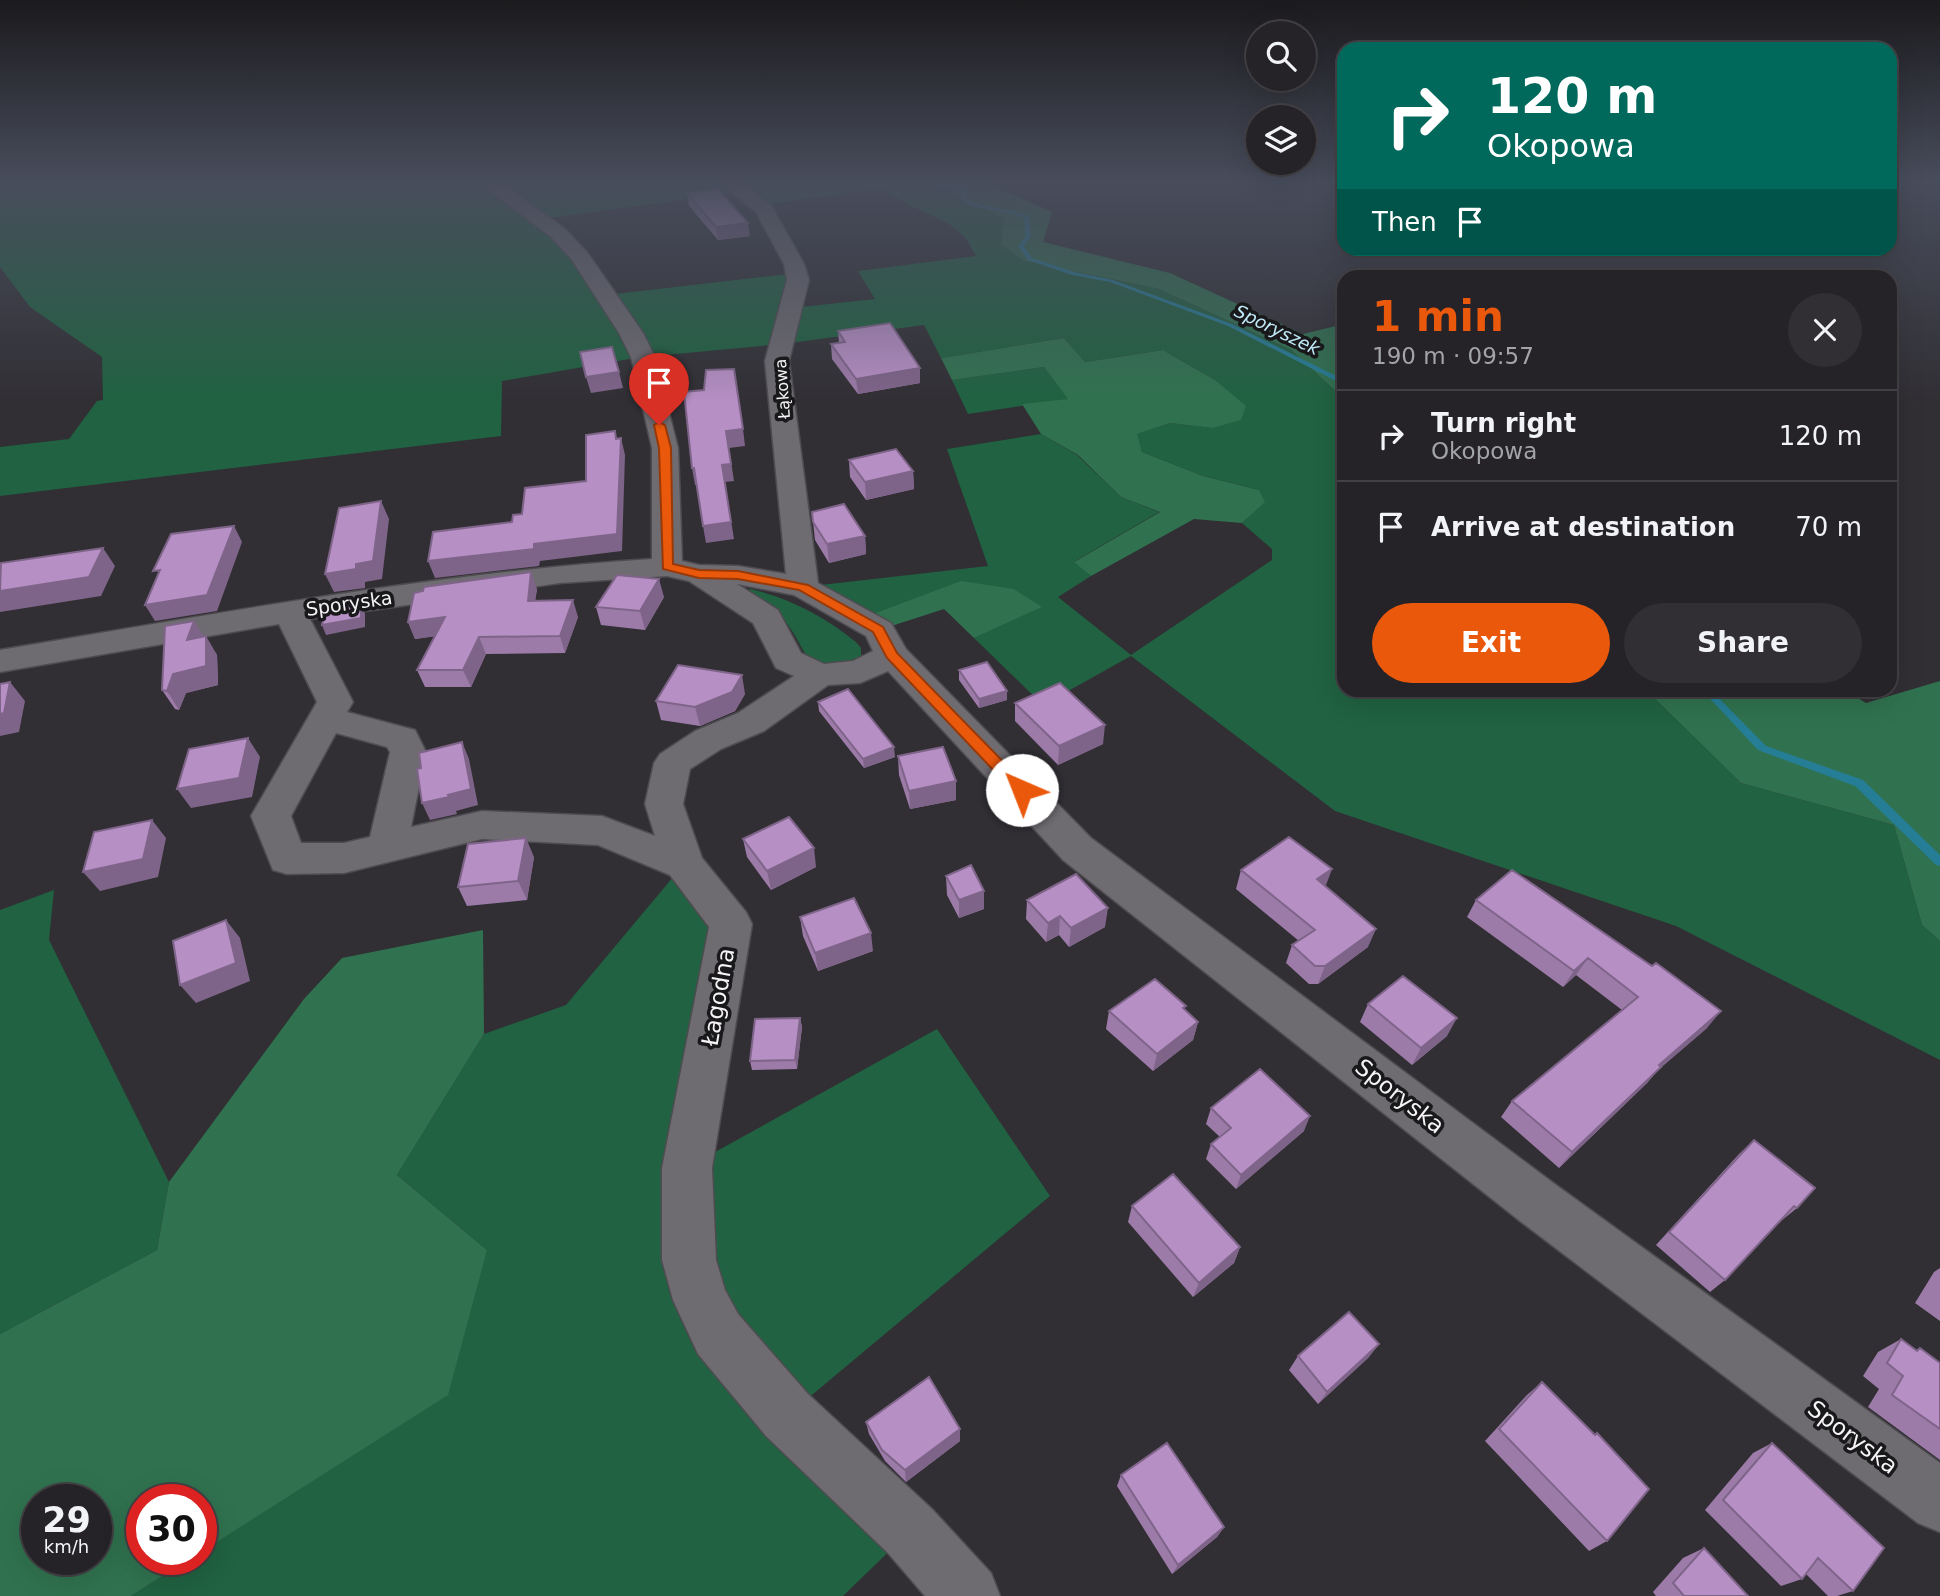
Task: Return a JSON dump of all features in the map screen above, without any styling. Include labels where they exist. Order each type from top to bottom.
[{"type":"street","points":[[578,253],[631,333],[643,357],[665,448],[667,567]]},
{"type":"street","name":"Łąkowa","points":[[788,253],[798,280],[777,361],[803,587]]},
{"type":"street","name":"Sporyska","points":[[0,661],[290,612],[560,574],[667,567],[699,574],[738,575],[803,587],[878,630],[892,655],[1077,849],[1527,1195],[1940,1501]]},
{"type":"street","name":"Sporyska","points":[[699,574],[766,617],[788,660],[820,675],[860,672],[892,655]]},
{"type":"street","points":[[290,612],[335,702],[271,816],[287,859],[344,858],[482,825],[602,831],[684,864]]},
{"type":"street","points":[[684,864],[664,804],[673,763],[708,740],[751,722],[820,675]]},
{"type":"street","points":[[327,718],[402,738],[408,752],[387,848]]},
{"type":"street","name":"Łagodna","points":[[684,864],[731,924],[687,1168],[689,1260],[701,1300],[718,1334],[787,1415],[910,1531],[968,1596]]},
{"type":"green space","points":[[0,253],[570,253],[635,358],[502,381],[501,436],[0,496],[0,447],[69,439],[97,401],[103,400],[102,357],[30,307],[0,267]]},
{"type":"green space","points":[[975,253],[1013,253],[1024,261],[1159,289],[1291,350],[1337,393],[1337,697],[1653,697],[1741,783],[1894,825],[1922,925],[1940,941],[1940,1060],[1676,926],[1335,811],[1131,656],[1043,705],[974,638],[1041,607],[1014,589],[860,619],[803,587],[988,566],[947,449],[1041,434],[1077,455],[1121,497],[1159,512],[1075,561],[1091,576],[1058,597],[1131,655],[1272,560],[1272,549],[1242,523],[1264,502],[1259,490],[1203,476],[1142,452],[1136,434],[1170,423],[1213,428],[1215,380],[1163,350],[1085,362],[1064,338],[941,358],[924,325],[782,344],[643,357],[606,295],[796,273],[792,308],[875,299],[858,271],[976,256]]},
{"type":"green space","points":[[1013,253],[1090,253],[1170,273],[1303,334],[1337,326],[1337,393],[1291,350],[1159,289],[1024,261]]},
{"type":"green space","points":[[1064,338],[1085,362],[1163,350],[1215,380],[1246,406],[1241,420],[1212,428],[1170,423],[1137,434],[1142,452],[1203,476],[1259,490],[1265,502],[1242,523],[1194,519],[1091,576],[1074,562],[1160,512],[1121,497],[1078,455],[1041,434],[1022,404],[1068,399],[1044,367],[952,380],[941,358]]},
{"type":"green space","points":[[1044,367],[1069,399],[968,414],[952,380]]},
{"type":"green space","points":[[961,581],[1014,589],[1042,607],[974,638],[944,609],[879,630],[860,619]]},
{"type":"green space","points":[[751,589],[793,603],[820,617],[856,642],[861,648],[861,656],[856,662],[822,663],[813,660],[807,656],[778,612],[745,591]]},
{"type":"green space","points":[[1940,681],[1940,941],[1922,925],[1894,825],[1741,783],[1653,697],[1856,697],[1866,703],[1897,697],[1897,694]]},
{"type":"green space","points":[[684,864],[731,924],[688,1167],[937,1029],[1050,1196],[788,1415],[910,1531],[843,1596],[131,1596],[164,1575],[217,1575],[217,1535],[487,1250],[397,1175],[484,1034],[566,1005]]},
{"type":"green space","points":[[54,890],[49,940],[169,1182],[157,1250],[0,1334],[0,910]]},
{"type":"green space","points":[[483,930],[484,1034],[397,1175],[487,1250],[448,1395],[217,1542],[217,1484],[126,1484],[126,1575],[164,1575],[131,1596],[0,1596],[0,1334],[157,1250],[169,1182],[304,999],[342,958]]},
{"type":"building","points":[[890,323],[920,368],[856,379],[831,344],[845,342],[838,331]]},
{"type":"building","points":[[612,347],[619,372],[586,377],[580,352]]},
{"type":"building","points":[[734,369],[743,429],[726,431],[731,464],[722,465],[731,522],[703,526],[692,468],[684,392],[704,390],[706,370]]},
{"type":"building","points":[[615,431],[616,439],[621,438],[617,534],[534,544],[534,549],[428,561],[433,532],[512,522],[513,515],[522,514],[525,488],[586,481],[586,435]]},
{"type":"building","points":[[896,449],[913,471],[865,482],[849,460]]},
{"type":"building","points":[[381,501],[373,561],[356,564],[356,569],[325,574],[339,508]]},
{"type":"building","points":[[844,504],[865,536],[827,544],[813,522],[812,512]]},
{"type":"building","points":[[234,526],[207,595],[145,605],[160,570],[153,571],[171,534]]},
{"type":"building","points":[[103,548],[89,577],[0,591],[1,563]]},
{"type":"building","points":[[531,572],[528,601],[573,600],[560,636],[479,637],[463,670],[417,670],[445,617],[408,622],[414,593],[423,591],[424,587]]},
{"type":"building","points":[[617,575],[659,579],[640,611],[596,607]]},
{"type":"building","points":[[361,604],[361,618],[322,625],[325,610]]},
{"type":"building","points":[[194,621],[187,640],[206,636],[206,666],[173,674],[167,691],[162,690],[165,626]]},
{"type":"building","points":[[987,662],[1007,691],[979,699],[959,670]]},
{"type":"building","points":[[678,665],[742,675],[732,692],[695,707],[656,701]]},
{"type":"building","points":[[10,682],[4,713],[0,714],[0,684]]},
{"type":"building","points":[[1060,683],[1105,725],[1059,746],[1015,703]]},
{"type":"building","points":[[848,689],[894,747],[863,759],[818,702]]},
{"type":"building","points":[[248,738],[239,778],[177,789],[189,749]]},
{"type":"building","points":[[462,742],[471,789],[422,803],[417,769],[421,768],[419,753]]},
{"type":"building","points":[[943,747],[956,781],[909,791],[898,756]]},
{"type":"building","points":[[789,817],[814,848],[767,871],[743,839]]},
{"type":"building","points":[[152,820],[143,859],[83,872],[94,832]]},
{"type":"building","points":[[1289,837],[1332,869],[1317,879],[1376,929],[1325,966],[1315,966],[1292,945],[1315,930],[1241,870]]},
{"type":"building","points":[[526,838],[518,881],[458,887],[468,844]]},
{"type":"building","points":[[971,865],[984,891],[959,900],[946,876]]},
{"type":"building","points":[[1512,870],[1652,966],[1656,963],[1721,1011],[1659,1065],[1661,1067],[1572,1152],[1512,1101],[1638,997],[1588,958],[1574,971],[1476,900]]},
{"type":"building","points":[[1076,874],[1108,908],[1071,928],[1060,916],[1048,923],[1027,900]]},
{"type":"building","points":[[854,898],[871,933],[815,953],[800,917]]},
{"type":"building","points":[[226,920],[236,963],[180,985],[173,941]]},
{"type":"building","points":[[1403,976],[1457,1018],[1421,1048],[1368,1004]]},
{"type":"building","points":[[1155,979],[1186,1006],[1183,1008],[1198,1022],[1157,1054],[1109,1011]]},
{"type":"building","points":[[800,1018],[795,1060],[750,1061],[755,1019]]},
{"type":"building","points":[[1260,1069],[1310,1116],[1241,1175],[1211,1144],[1231,1128],[1211,1108]]},
{"type":"building","points":[[1754,1140],[1815,1188],[1797,1208],[1794,1206],[1725,1280],[1669,1232]]},
{"type":"building","points":[[1173,1174],[1240,1247],[1199,1283],[1132,1206]]},
{"type":"building","points":[[1349,1312],[1379,1344],[1327,1392],[1298,1356]]},
{"type":"building","points":[[1901,1339],[1917,1351],[1920,1348],[1940,1363],[1940,1429],[1892,1395],[1903,1376],[1887,1363]]},
{"type":"building","points":[[929,1377],[960,1429],[905,1470],[882,1450],[866,1422]]},
{"type":"building","points":[[1542,1382],[1595,1435],[1597,1433],[1649,1489],[1607,1541],[1499,1429]]},
{"type":"building","points":[[1167,1443],[1224,1527],[1178,1565],[1121,1475]]},
{"type":"building","points":[[1772,1443],[1884,1548],[1853,1591],[1818,1558],[1802,1579],[1723,1500]]},
{"type":"building","points":[[1704,1548],[1748,1596],[1684,1596],[1673,1583]]},
{"type":"waterway","name":"Sporyszek","points":[[1026,253],[1030,259],[1074,274],[1111,281],[1230,325],[1337,379]]},
{"type":"waterway","name":"Sporyszek","points":[[1713,697],[1762,748],[1859,783],[1940,862]]},
{"type":"route","points":[[659,425],[665,448],[667,567],[699,574],[738,575],[803,587],[878,630],[892,655],[1022,790]]}]
